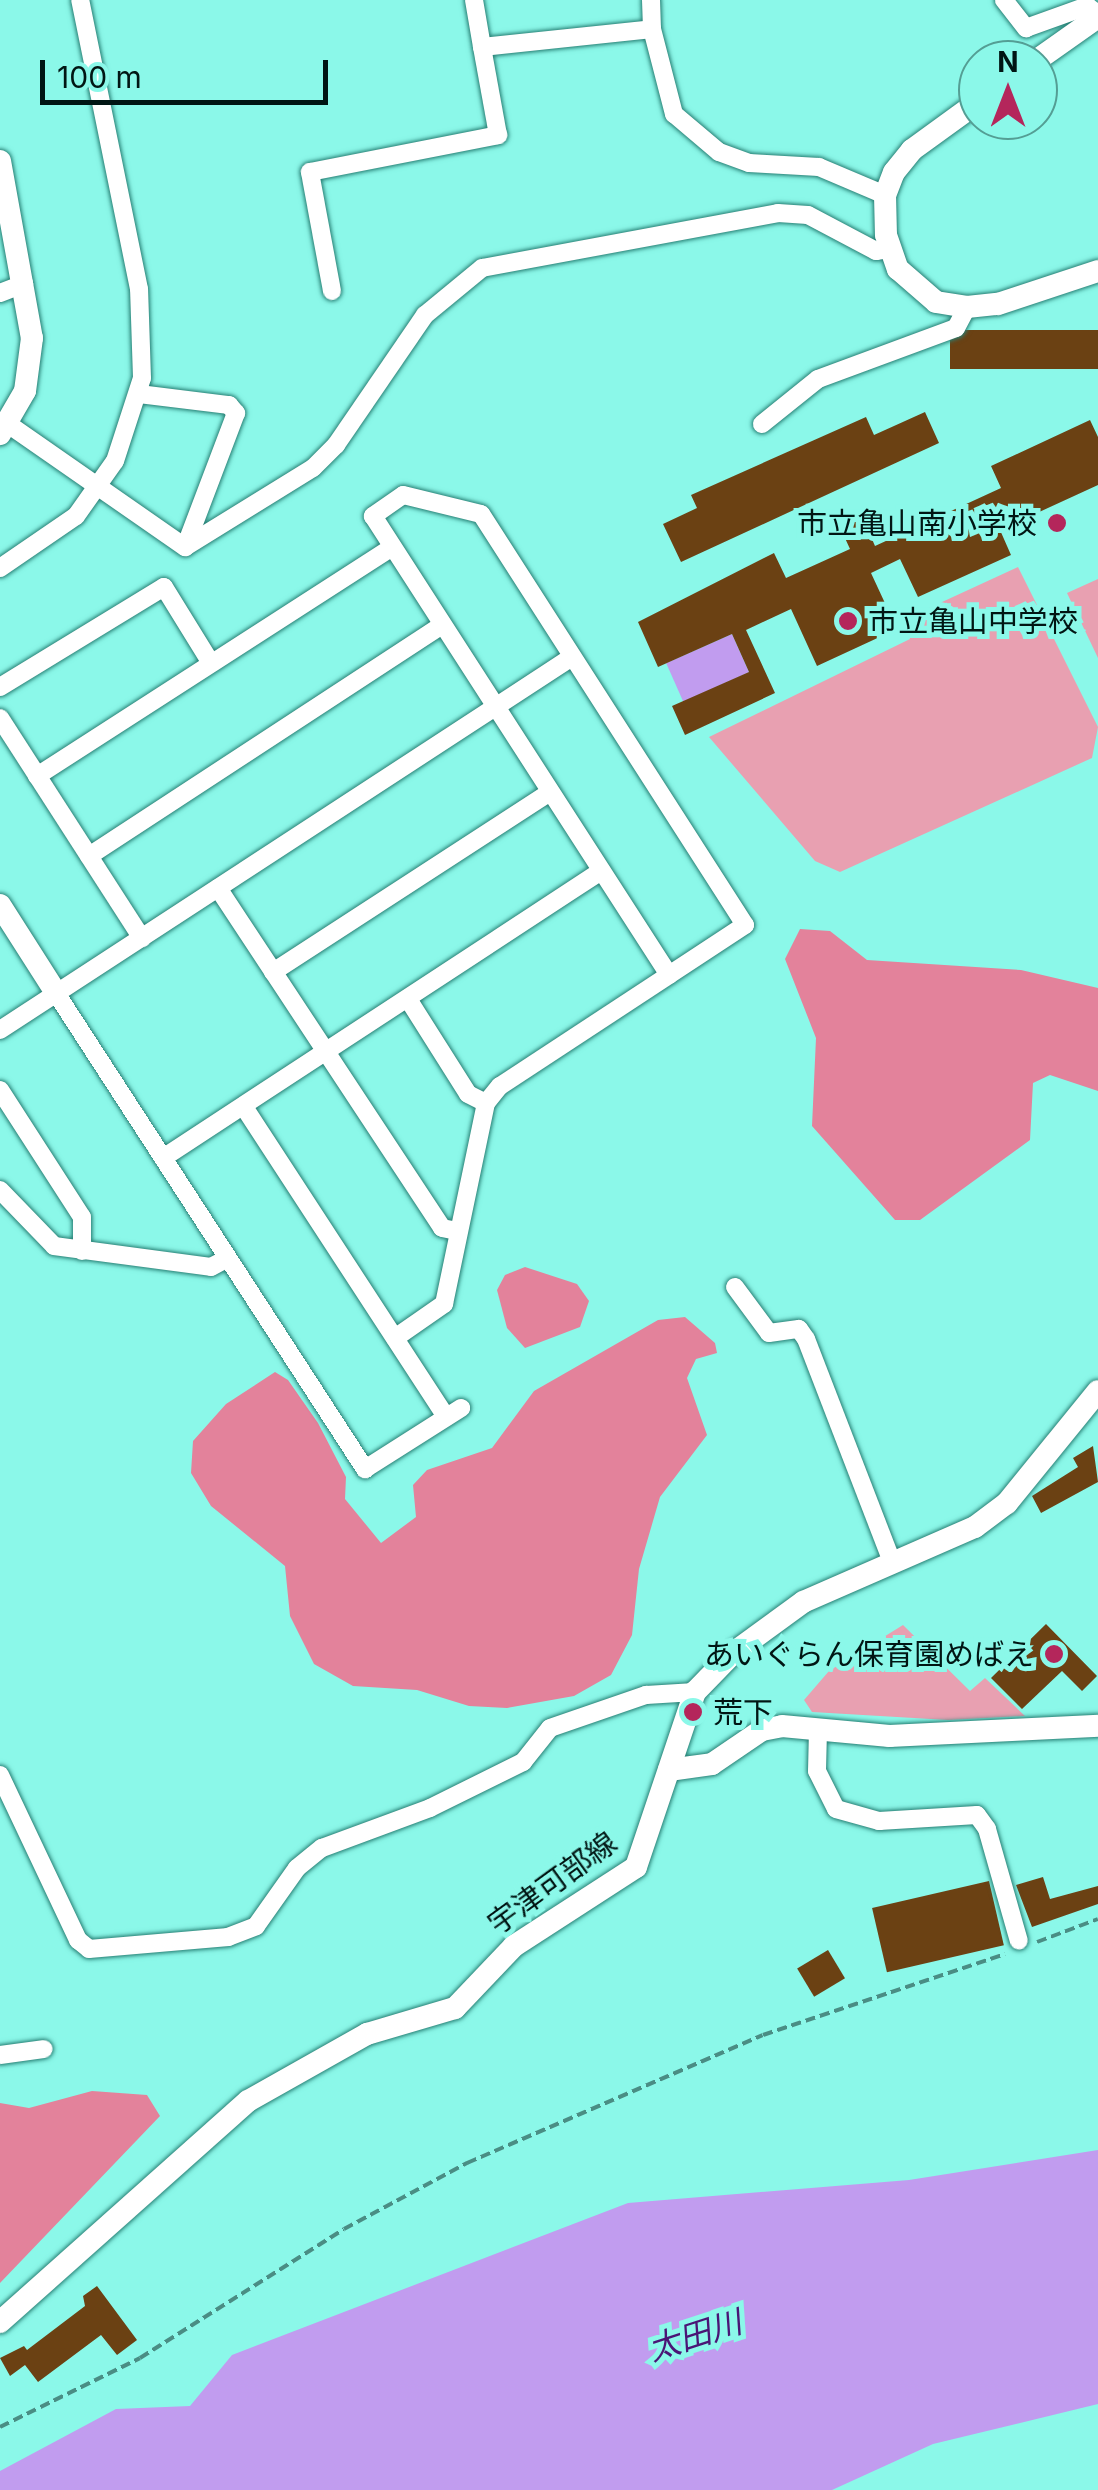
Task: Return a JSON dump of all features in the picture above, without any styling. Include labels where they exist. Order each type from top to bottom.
[{"type":"main road","points":[[1058,45],[1098,16]]},
{"type":"main road","points":[[958,117],[912,150],[885,195],[888,249],[918,290],[936,302],[998,304],[1098,270]]},
{"type":"main road","points":[[1,172],[24,284],[31,363],[4,429]]},
{"type":"main road","points":[[0,905],[56,993]]},
{"type":"main road","name":"宇津可部線","points":[[0,2322],[248,2101],[368,2034],[455,2008],[514,1946],[636,1867],[695,1692],[732,1654],[803,1602],[962,1534],[1007,1502],[1098,1391]]},
{"type":"main road","points":[[669,1770],[712,1764],[762,1730],[969,1736],[1098,1726]]},
{"type":"street","points":[[0,568],[76,516],[115,462],[138,394],[145,342],[139,289],[80,0]]},
{"type":"street","points":[[332,291],[310,172],[498,135],[474,0]]},
{"type":"street","points":[[651,0],[652,30],[674,114],[719,152],[749,163],[819,168],[885,195]]},
{"type":"street","points":[[1004,0],[1026,28],[1087,6],[1098,16]]},
{"type":"street","points":[[482,47],[652,30]]},
{"type":"street","points":[[185,546],[313,468],[336,445],[425,315],[482,268],[778,213],[808,215],[876,251],[888,249]]},
{"type":"street","points":[[0,292],[24,284]]},
{"type":"street","points":[[762,424],[818,379],[956,328],[967,306]]},
{"type":"street","points":[[138,394],[228,405],[236,413],[185,546]]},
{"type":"street","points":[[4,429],[185,546]]},
{"type":"street","points":[[395,1338],[444,1304],[486,1103],[500,1086],[669,975],[745,925],[482,514],[402,495],[373,516],[669,975]]},
{"type":"street","points":[[37,776],[391,548]]},
{"type":"street","points":[[0,687],[164,587],[211,663]]},
{"type":"street","points":[[89,856],[442,625]]},
{"type":"street","points":[[0,1030],[572,656]]},
{"type":"street","points":[[0,718],[142,938]]},
{"type":"street","points":[[273,972],[550,792]]},
{"type":"street","points":[[162,1158],[244,1108],[601,871]]},
{"type":"street","points":[[218,888],[442,1228],[458,1231]]},
{"type":"street","points":[[56,993],[365,1469],[453,1413],[395,1338],[244,1108]]},
{"type":"street","points":[[408,999],[468,1094],[486,1103]]},
{"type":"street","points":[[0,1090],[82,1217],[82,1251]]},
{"type":"street","points":[[0,1190],[54,1246],[211,1267],[228,1258]]},
{"type":"street","points":[[734,1287],[770,1333],[800,1329],[806,1339],[893,1564]]},
{"type":"street","points":[[0,1775],[78,1940],[90,1949],[228,1937],[256,1926],[297,1868],[322,1848],[430,1808],[524,1762],[550,1728],[575,1714],[646,1694],[695,1692]]},
{"type":"street","points":[[818,1730],[817,1771],[836,1809],[879,1821],[977,1815],[987,1829],[1019,1941]]},
{"type":"street","points":[[0,2055],[44,2050]]},
{"type":"path","points":[[0,2427],[140,2358],[344,2228],[467,2163],[763,2035],[1098,1919]]},
{"type":"shaded area","points":[[1018,567],[1098,727],[1092,758],[840,872],[815,861],[709,737],[910,639],[903,620]]},
{"type":"shaded area","points":[[1098,579],[1098,658],[1067,593]]},
{"type":"shaded area","points":[[800,929],[830,931],[867,960],[1021,970],[1098,988],[1098,1091],[1050,1075],[1033,1083],[1030,1140],[920,1220],[895,1220],[812,1126],[816,1038],[785,959]]},
{"type":"shaded area","points":[[525,1267],[577,1284],[589,1301],[580,1327],[525,1348],[507,1328],[497,1290],[505,1275]]},
{"type":"shaded area","points":[[685,1317],[715,1343],[717,1353],[696,1359],[687,1378],[707,1435],[660,1497],[639,1569],[632,1635],[611,1675],[574,1696],[507,1708],[469,1706],[417,1690],[353,1686],[314,1664],[290,1616],[285,1566],[211,1506],[191,1473],[193,1441],[226,1404],[275,1372],[288,1380],[318,1423],[346,1477],[345,1499],[381,1543],[416,1517],[413,1485],[427,1470],[492,1448],[534,1391],[658,1320]]},
{"type":"shaded area","points":[[903,1625],[970,1691],[985,1678],[1025,1716],[948,1720],[812,1712],[804,1700],[829,1671]]},
{"type":"shaded area","points":[[92,2091],[147,2095],[160,2116],[0,2283],[0,2103],[29,2108]]},
{"type":"water","points":[[732,634],[749,672],[683,702],[666,663]]},
{"type":"water","name":"太田川","points":[[1098,2150],[1098,2404],[933,2444],[832,2490],[0,2490],[0,2471],[116,2409],[190,2406],[232,2355],[628,2203],[909,2180]]},
{"type":"building","points":[[950,330],[1098,330],[1098,369],[950,369]]},
{"type":"building","points":[[925,412],[939,443],[681,562],[663,524],[697,508],[691,495],[866,417],[874,435]]},
{"type":"building","points":[[1090,420],[1098,437],[1098,485],[1000,530],[1011,555],[918,597],[900,559],[871,573],[897,629],[817,666],[791,609],[746,630],[775,693],[685,735],[672,706],[749,672],[732,634],[658,667],[638,622],[774,553],[786,578],[850,549],[839,525],[861,514],[875,546],[1001,488],[991,466]]},
{"type":"building","points":[[1093,1446],[1098,1482],[1041,1513],[1032,1496],[1078,1467],[1073,1458]]},
{"type":"building","points":[[1046,1624],[1097,1676],[1082,1691],[1062,1671],[1022,1709],[991,1678]]},
{"type":"building","points":[[1043,1877],[1050,1899],[1098,1886],[1098,1904],[1032,1927],[1016,1885]]},
{"type":"building","points":[[989,1881],[1004,1945],[887,1972],[872,1908]]},
{"type":"building","points":[[828,1950],[845,1978],[814,1997],[797,1969]]},
{"type":"building","points":[[97,2286],[137,2340],[117,2355],[101,2335],[38,2382],[25,2365],[10,2376],[0,2358],[24,2346],[27,2350],[85,2306],[83,2296]]},
{"type":"place","name":"市立亀山南小学校","points":[[1057,523]]},
{"type":"place","name":"市立亀山中学校","points":[[848,621]]},
{"type":"place","name":"あいぐらん保育園めばえ","points":[[1054,1654]]},
{"type":"place","name":"荒下","points":[[693,1712]]}]
